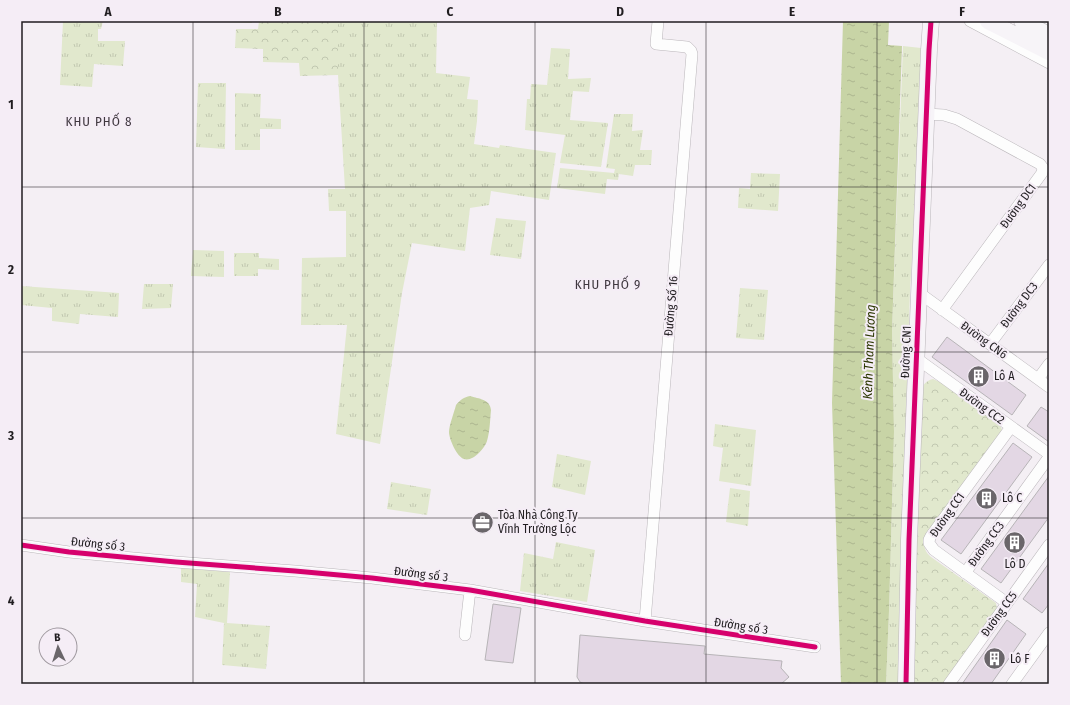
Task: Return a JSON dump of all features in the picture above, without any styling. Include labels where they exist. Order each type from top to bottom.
[{"type":"street","name":"Đường Số 16","points":[[644,621],[692,54],[691,50],[687,47],[656,44],[658,21]]},
{"type":"street","name":"Đường CN1","points":[[906,684],[909,533],[918,292],[931,21]]},
{"type":"street","points":[[970,21],[1049,63]]},
{"type":"street","points":[[988,21],[1049,52]]},
{"type":"street","points":[[1022,21],[1049,35]]},
{"type":"street","name":"Đường DC1","points":[[926,114],[944,115],[957,119],[1040,164],[1043,168],[1042,173],[942,310]]},
{"type":"street","name":"Đường DC3","points":[[990,344],[1049,265]]},
{"type":"street","name":"Đường CN6","points":[[918,292],[1049,387]]},
{"type":"street","name":"Đường CC2","points":[[916,358],[1049,456]]},
{"type":"street","points":[[1038,379],[1049,364]]},
{"type":"street","name":"Đường CC1","points":[[1007,603],[934,550],[929,543],[929,540],[1011,427]]},
{"type":"street","name":"Đường CC3","points":[[965,572],[1049,456]]},
{"type":"street","name":"Đường CC5","points":[[949,684],[1049,544]]},
{"type":"street","name":"Đường số 3","points":[[21,545],[69,552],[372,578],[470,590],[644,621],[815,648]]},
{"type":"street","points":[[465,635],[470,590]]},
{"type":"street","points":[[1012,684],[1048,636]]},
{"type":"green space","points":[[63,21],[103,21],[101,29],[98,29],[98,41],[125,41],[123,66],[94,64],[92,87],[60,85]]},
{"type":"green space","points":[[204,21],[252,21],[252,23]]},
{"type":"green space","points":[[259,21],[338,21],[338,75],[300,76],[299,63],[263,62],[263,49],[235,48],[236,29],[258,29]]},
{"type":"green space","points":[[338,21],[437,21],[436,73],[470,77],[467,99],[478,100],[474,144],[499,148],[500,145],[556,153],[549,200],[491,191],[489,205],[470,208],[465,251],[412,243],[402,293],[380,444],[336,434],[347,325],[301,325],[302,258],[346,257],[346,211],[329,211],[328,189],[345,189],[338,75]]},
{"type":"green space","points":[[903,46],[921,48],[910,291],[898,684],[886,684],[894,432],[892,331]]},
{"type":"green space","points":[[551,48],[570,49],[568,79],[591,78],[589,92],[573,91],[570,120],[608,123],[601,167],[560,163],[565,135],[525,130],[527,99],[530,99],[531,84],[547,85]]},
{"type":"green space","points":[[198,83],[226,83],[225,149],[196,147]]},
{"type":"green space","points":[[235,93],[261,94],[260,118],[281,119],[281,129],[260,129],[260,150],[235,150]]},
{"type":"green space","points":[[614,114],[633,114],[632,131],[643,130],[640,150],[652,150],[651,165],[635,165],[633,176],[619,174],[618,180],[607,179],[605,194],[557,188],[560,168],[614,173],[615,169],[606,168]]},
{"type":"green space","points":[[751,173],[780,174],[778,211],[738,208],[739,188],[750,189]]},
{"type":"green space","points":[[496,218],[526,221],[521,259],[490,255]]},
{"type":"green space","points":[[193,250],[224,251],[224,277],[191,276]]},
{"type":"green space","points":[[234,253],[259,253],[259,258],[279,259],[279,270],[258,269],[258,276],[234,276]]},
{"type":"green space","points":[[144,284],[173,284],[171,308],[142,309]]},
{"type":"green space","points":[[21,286],[119,293],[118,317],[80,314],[79,324],[52,321],[52,308],[21,305]]},
{"type":"green space","points":[[740,288],[768,290],[764,340],[736,338]]},
{"type":"green space","points":[[933,379],[940,382],[1000,425],[1002,430],[924,540],[926,551],[931,557],[996,603],[997,609],[944,684],[914,684],[920,392],[922,387],[928,381]]},
{"type":"green space","points":[[715,424],[756,430],[751,486],[719,481],[723,448],[713,446]]},
{"type":"green space","points":[[557,454],[591,461],[585,495],[552,487]]},
{"type":"green space","points":[[391,482],[431,489],[427,515],[387,509]]},
{"type":"green space","points":[[730,488],[750,491],[748,526],[726,522]]},
{"type":"green space","points":[[556,542],[595,550],[587,602],[520,591],[524,553],[553,559]]},
{"type":"green space","points":[[181,568],[230,572],[227,623],[270,626],[266,669],[222,665],[224,623],[195,617],[197,584],[181,582]]},
{"type":"water","name":"Kênh Tham Lương","points":[[843,21],[889,21],[888,45],[902,46],[892,331],[894,432],[886,684],[841,684],[832,403]]},
{"type":"water","points":[[470,396],[489,404],[491,410],[489,433],[486,444],[481,451],[471,458],[464,459],[461,458],[456,451],[449,432],[456,405],[462,399]]},
{"type":"building","name":"Lô A","points":[[947,337],[1026,395],[1012,415],[932,357]]},
{"type":"building","points":[[1041,407],[1049,412],[1049,442],[1027,426]]},
{"type":"building","name":"Lô C","points":[[1013,443],[1032,457],[961,554],[941,540]]},
{"type":"building","name":"Lô D","points":[[1049,476],[1049,517],[1001,583],[981,569]]},
{"type":"building","points":[[1049,563],[1049,604],[1042,613],[1023,599]]},
{"type":"building","points":[[493,604],[521,608],[513,663],[485,660]]},
{"type":"building","name":"Lô F","points":[[1007,620],[1026,634],[991,684],[962,684]]},
{"type":"building","points":[[580,635],[705,646],[704,654],[782,661],[781,668],[789,677],[781,684],[584,684],[580,682],[577,677]]},
{"type":"cycle path","points":[[906,684],[909,540],[931,21]]},
{"type":"cycle path","points":[[21,545],[69,552],[372,578],[470,590],[645,621],[815,647]]},
{"type":"place","name":"Lô A","points":[[979,376]]},
{"type":"place","name":"Lô C","points":[[987,498]]},
{"type":"place","name":"Tòa Nhà Công Ty Vĩnh Trường Lộc","points":[[483,522]]},
{"type":"place","name":"Lô D","points":[[1015,543]]},
{"type":"place","name":"Lô F","points":[[994,659]]},
{"type":"district","name":"KHU PHỐ 8","points":[[99,121]]},
{"type":"district","name":"KHU PHỐ 9","points":[[608,284]]}]
